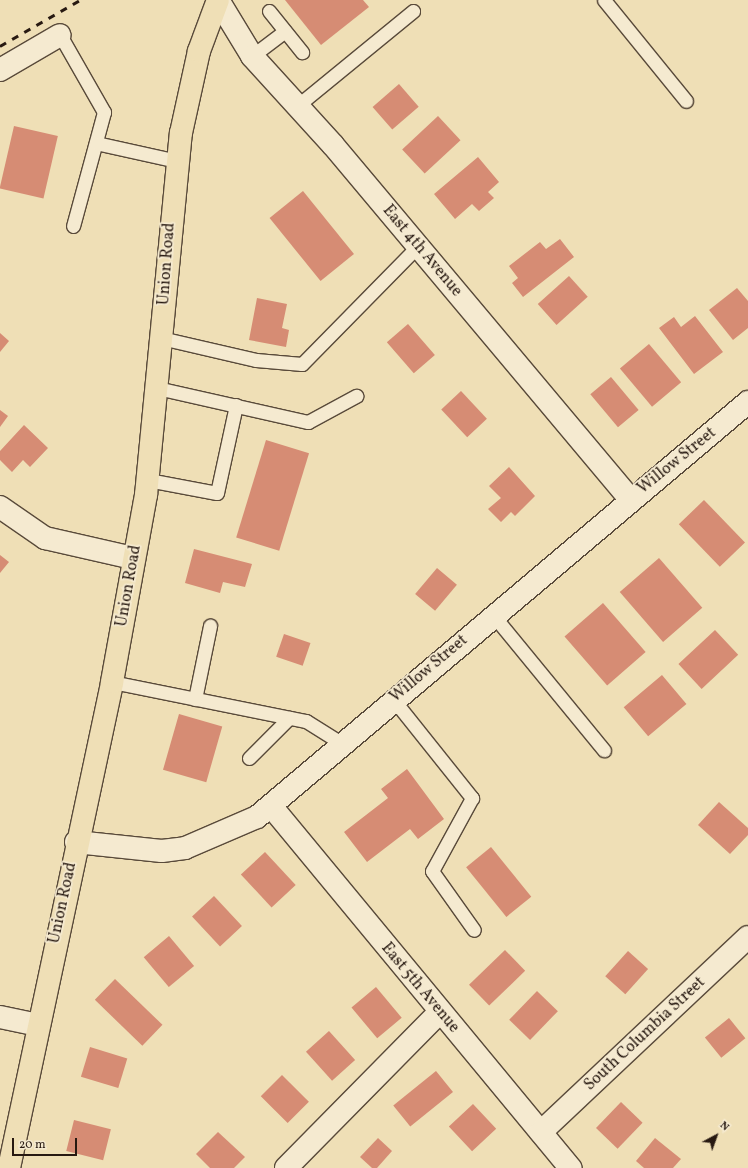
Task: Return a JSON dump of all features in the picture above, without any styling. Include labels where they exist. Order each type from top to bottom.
[{"type":"main road","name":"Union Road","points":[[9,1168],[76,842],[112,682],[148,480],[176,161],[190,84],[218,0]]},
{"type":"street","name":"East 4th Avenue","points":[[218,0],[252,56],[418,246],[630,499]]},
{"type":"street","points":[[0,70],[60,35]]},
{"type":"street","name":"Willow Street","points":[[76,842],[162,851],[185,848],[233,831],[271,806],[341,743],[630,499],[748,402]]},
{"type":"street","points":[[0,507],[45,538],[133,558]]},
{"type":"street","name":"East 5th Avenue","points":[[271,806],[440,1012],[571,1168]]},
{"type":"street","name":"South Columbia Street","points":[[541,1132],[748,936]]},
{"type":"street","points":[[286,1168],[440,1012]]},
{"type":"street","points":[[0,1017],[38,1025]]},
{"type":"lane","points":[[604,0],[686,101]]},
{"type":"lane","points":[[269,11],[302,52]]},
{"type":"lane","points":[[297,106],[413,11]]},
{"type":"lane","points":[[252,56],[285,31]]},
{"type":"lane","points":[[60,35],[104,112],[73,226]]},
{"type":"lane","points":[[96,143],[176,161]]},
{"type":"lane","points":[[161,338],[256,360],[302,364],[418,246]]},
{"type":"lane","points":[[157,388],[308,422],[356,396]]},
{"type":"lane","points":[[148,480],[217,493],[236,405]]},
{"type":"lane","points":[[493,615],[604,750]]},
{"type":"lane","points":[[196,699],[210,626]]},
{"type":"lane","points":[[112,682],[306,721],[341,743]]},
{"type":"lane","points":[[393,699],[472,798],[432,871],[474,930]]},
{"type":"lane","points":[[249,758],[289,718]]},
{"type":"building","points":[[285,0],[363,0],[369,7],[321,45]]},
{"type":"building","points":[[399,84],[419,107],[392,130],[373,107]]},
{"type":"building","points":[[438,116],[461,140],[425,174],[402,149]]},
{"type":"building","points":[[14,126],[58,136],[43,198],[0,188]]},
{"type":"building","points":[[478,157],[499,182],[488,192],[494,198],[479,211],[472,204],[455,219],[434,194]]},
{"type":"building","points":[[303,191],[354,254],[321,281],[270,218]]},
{"type":"building","points":[[560,239],[574,257],[523,297],[512,283],[518,278],[509,266],[540,242],[546,249]]},
{"type":"building","points":[[569,276],[588,297],[557,325],[538,304]]},
{"type":"building","points":[[737,288],[748,301],[748,328],[733,340],[709,310]]},
{"type":"building","points":[[257,298],[287,304],[282,328],[289,330],[286,347],[249,340]]},
{"type":"building","points":[[695,316],[723,352],[694,374],[659,328],[674,317],[681,327]]},
{"type":"building","points":[[408,324],[435,355],[414,373],[387,342]]},
{"type":"building","points":[[0,333],[9,341],[0,352]]},
{"type":"building","points":[[649,344],[681,382],[652,407],[620,368]]},
{"type":"building","points":[[611,377],[639,410],[618,427],[590,394]]},
{"type":"building","points":[[461,391],[487,419],[467,437],[441,409]]},
{"type":"building","points":[[0,410],[8,416],[0,427]]},
{"type":"building","points":[[24,425],[48,448],[30,467],[23,460],[12,472],[0,460],[0,451]]},
{"type":"building","points":[[266,440],[309,453],[279,551],[236,538]]},
{"type":"building","points":[[509,467],[535,496],[515,516],[511,512],[501,522],[488,509],[501,498],[489,486]]},
{"type":"building","points":[[704,500],[745,542],[720,567],[679,524]]},
{"type":"building","points":[[194,549],[252,564],[245,587],[223,582],[220,593],[185,583]]},
{"type":"building","points":[[0,555],[9,562],[0,573]]},
{"type":"building","points":[[659,558],[702,608],[663,642],[620,592]]},
{"type":"building","points":[[437,568],[457,585],[435,611],[415,594]]},
{"type":"building","points":[[603,603],[646,652],[607,686],[565,636]]},
{"type":"building","points":[[715,630],[738,655],[702,689],[678,664]]},
{"type":"building","points":[[284,634],[310,643],[303,666],[276,657]]},
{"type":"building","points":[[662,675],[686,704],[648,736],[624,707]]},
{"type":"building","points":[[179,714],[222,726],[206,782],[163,770]]},
{"type":"building","points":[[407,769],[444,819],[418,839],[410,829],[367,862],[344,832],[388,798],[381,789]]},
{"type":"building","points":[[719,802],[748,828],[748,835],[730,854],[698,825]]},
{"type":"building","points":[[491,847],[531,897],[506,917],[466,867]]},
{"type":"building","points":[[265,852],[296,885],[272,907],[241,875]]},
{"type":"building","points":[[214,896],[242,926],[220,946],[192,916]]},
{"type":"building","points":[[169,936],[194,966],[169,987],[144,957]]},
{"type":"building","points":[[505,950],[525,971],[489,1006],[469,985]]},
{"type":"building","points":[[628,951],[648,969],[625,994],[605,976]]},
{"type":"building","points":[[115,979],[162,1025],[142,1046],[95,1000]]},
{"type":"building","points":[[376,987],[402,1018],[377,1038],[351,1008]]},
{"type":"building","points":[[537,991],[558,1011],[530,1040],[509,1020]]},
{"type":"building","points":[[729,1018],[745,1038],[721,1058],[705,1038]]},
{"type":"building","points":[[329,1031],[355,1060],[332,1081],[306,1052]]},
{"type":"building","points":[[90,1047],[127,1058],[118,1088],[81,1077]]},
{"type":"building","points":[[436,1071],[453,1092],[410,1127],[393,1106]]},
{"type":"building","points":[[282,1075],[309,1102],[288,1123],[261,1096]]},
{"type":"building","points":[[621,1102],[643,1123],[618,1149],[596,1128]]},
{"type":"building","points":[[473,1104],[496,1129],[472,1151],[449,1127]]},
{"type":"building","points":[[74,1120],[111,1129],[103,1160],[66,1151]]},
{"type":"building","points":[[218,1132],[245,1157],[234,1168],[210,1168],[196,1154]]},
{"type":"building","points":[[378,1138],[392,1151],[377,1168],[372,1168],[360,1157]]},
{"type":"building","points":[[655,1138],[681,1159],[673,1168],[644,1168],[636,1161]]},
{"type":"railway","points":[[0,46],[80,0]]}]
